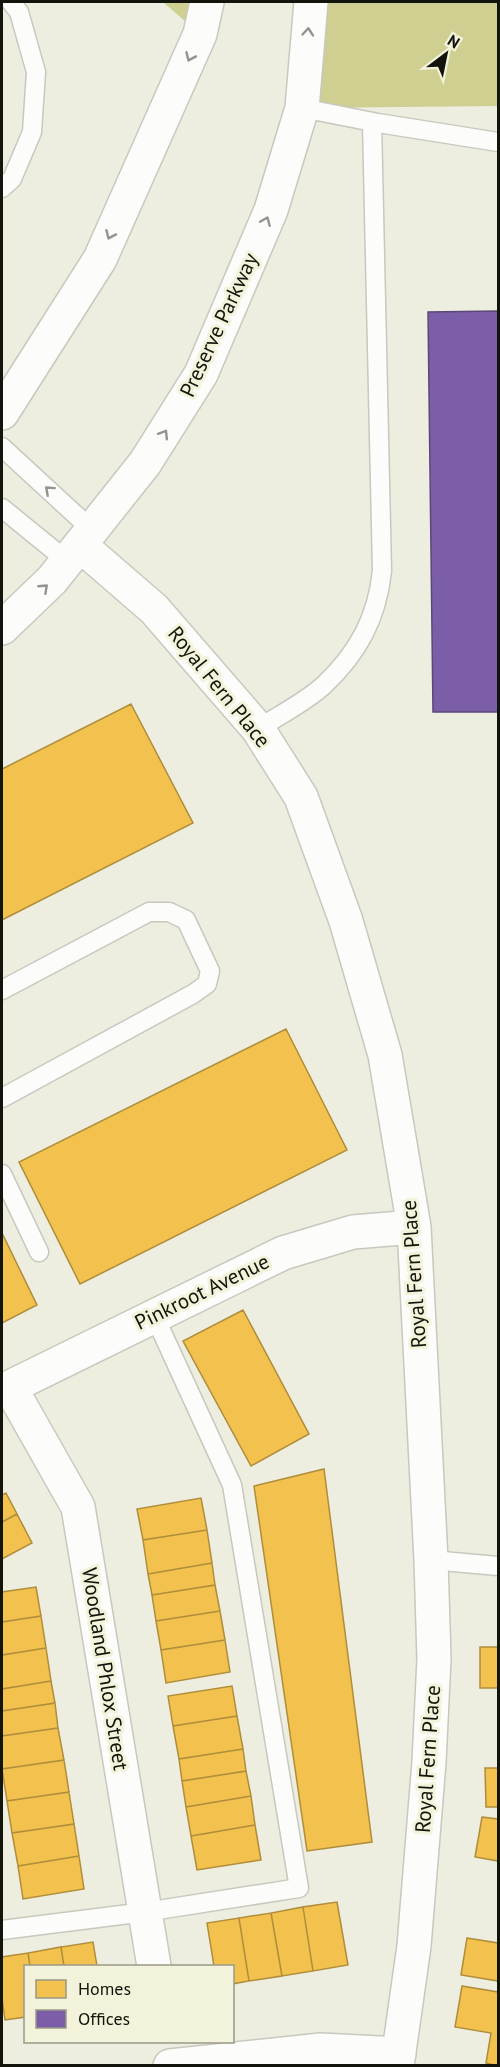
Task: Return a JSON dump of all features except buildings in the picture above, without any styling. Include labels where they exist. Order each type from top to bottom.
[{"type":"street","points":[[2,413],[100,259],[200,34],[207,2]]},
{"type":"street","name":"Preserve Parkway","points":[[2,628],[52,580],[145,463],[201,374],[271,210],[302,108],[311,2]]},
{"type":"street","name":"Royal Fern Place","points":[[79,546],[154,609],[258,729],[301,797],[346,921],[385,1055],[414,1227],[434,1659],[429,1762],[414,1946],[398,2060]]},
{"type":"street","name":"Pinkroot Avenue","points":[[6,1389],[283,1253],[353,1232],[414,1227]]},
{"type":"street","name":"Woodland Phlox Street","points":[[6,1389],[78,1507],[154,1965]]},
{"type":"street","points":[[166,2043],[170,2066],[321,2050],[398,2060]]},
{"type":"lane","points":[[2,188],[12,179],[32,132],[36,72],[19,12],[11,2]]},
{"type":"lane","points":[[302,108],[372,122],[498,142]]},
{"type":"lane","points":[[258,729],[323,686],[360,644],[380,596],[382,572],[372,122]]},
{"type":"lane","points":[[2,447],[79,546]]},
{"type":"lane","points":[[2,508],[79,546]]},
{"type":"lane","points":[[2,990],[149,912],[169,912],[186,920],[210,971],[207,984],[193,994],[2,1098]]},
{"type":"lane","points":[[2,1174],[39,1252]]},
{"type":"lane","points":[[2,1930],[145,1912],[299,1888],[232,1485],[154,1315]]},
{"type":"lane","points":[[431,1560],[498,1566]]},
{"type":"green space","points":[[163,2],[207,2],[200,34]]},
{"type":"green space","points":[[311,2],[498,2],[498,106],[302,108]]}]
